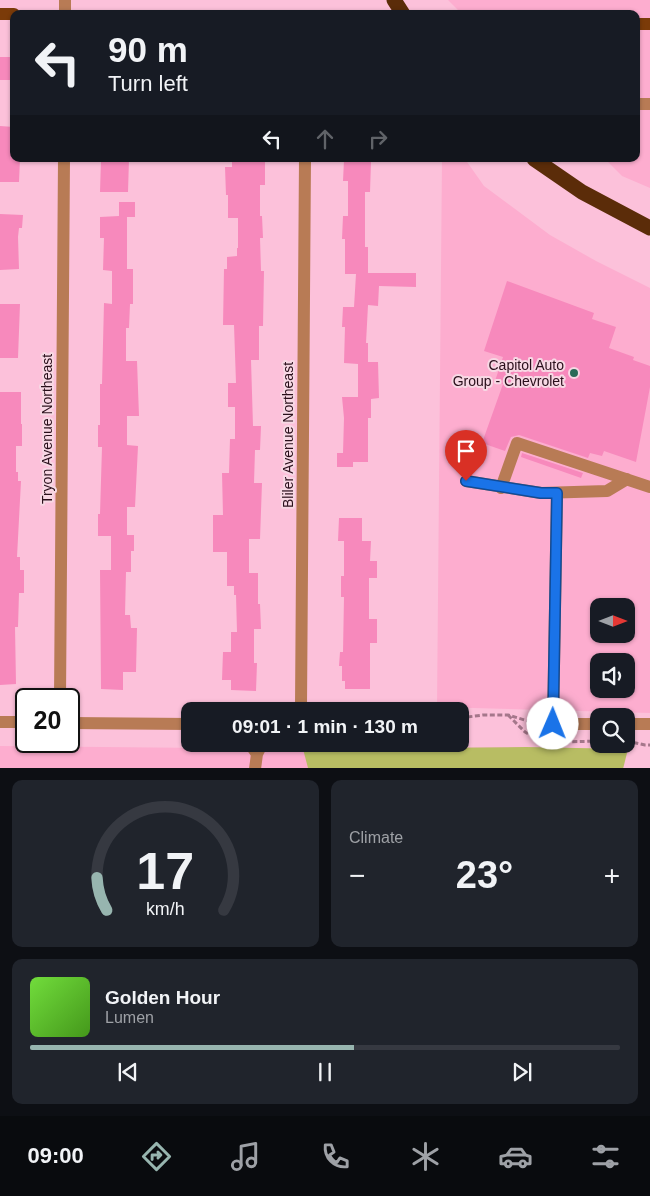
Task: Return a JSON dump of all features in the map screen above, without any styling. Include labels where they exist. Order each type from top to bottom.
[{"type":"highway","points":[[538,162],[582,192],[650,228]]},
{"type":"street","name":"Tryon Avenue Northeast","points":[[60,688],[64,162]]},
{"type":"street","name":"Bliler Avenue Northeast","points":[[301,702],[305,162]]},
{"type":"street","points":[[501,488],[517,443],[650,487]]},
{"type":"street","points":[[466,481],[501,488],[557,493],[607,491],[627,479]]},
{"type":"street","points":[[557,493],[547,724],[590,724]]},
{"type":"street","points":[[0,722],[15,722]]},
{"type":"street","points":[[80,722],[181,724]]},
{"type":"street","points":[[635,724],[650,724]]},
{"type":"street","points":[[256,752],[256,768]]},
{"type":"path","points":[[469,717],[508,715],[547,724]]},
{"type":"path","points":[[635,743],[650,744]]},
{"type":"shaded area","points":[[448,0],[650,0],[650,188],[622,176],[608,162],[640,162],[640,10],[458,10]]},
{"type":"shaded area","points":[[442,162],[467,162],[484,186],[550,235],[650,288],[650,713],[635,713],[635,708],[590,708],[590,711],[469,708],[469,702],[437,702]]},
{"type":"shaded area","points":[[0,746],[15,746],[15,753],[80,753],[80,747],[181,748],[181,752],[469,752],[469,748],[526,747],[525,768],[0,768]]},
{"type":"green space","points":[[526,747],[590,748],[590,753],[627,753],[623,768],[308,768],[304,752],[469,752],[469,748]]},
{"type":"building","points":[[0,57],[10,57],[10,80],[0,80]]},
{"type":"building","points":[[0,126],[10,127],[10,162],[20,162],[19,182],[0,182]]},
{"type":"building","points":[[101,162],[129,162],[128,192],[100,192]]},
{"type":"building","points":[[232,162],[265,162],[265,185],[260,185],[260,216],[262,216],[263,238],[260,238],[261,271],[264,271],[263,326],[259,326],[259,360],[251,360],[253,426],[261,426],[260,450],[255,450],[254,483],[262,483],[260,539],[249,539],[249,573],[258,573],[258,604],[260,604],[261,629],[254,629],[254,663],[257,663],[256,691],[231,690],[231,680],[222,680],[223,652],[231,652],[231,632],[237,632],[236,595],[234,595],[234,586],[227,586],[227,552],[213,552],[213,515],[223,515],[222,473],[229,473],[230,439],[235,439],[235,407],[228,407],[228,383],[236,383],[234,325],[223,325],[224,269],[227,269],[227,257],[237,256],[238,248],[238,218],[228,218],[228,195],[226,195],[225,167],[232,167]]},
{"type":"building","points":[[344,162],[371,162],[370,192],[365,192],[365,247],[368,247],[368,273],[416,273],[416,287],[379,286],[378,306],[368,305],[366,343],[368,343],[368,362],[378,362],[379,398],[371,399],[371,418],[368,418],[368,462],[353,462],[353,467],[337,467],[337,453],[343,453],[344,418],[342,397],[358,397],[358,364],[344,363],[345,327],[342,327],[343,307],[354,307],[356,274],[345,274],[345,239],[342,239],[343,216],[348,216],[348,181],[343,181]]},
{"type":"building","points":[[119,202],[135,202],[135,217],[127,217],[127,269],[133,269],[133,304],[130,304],[129,328],[126,328],[126,361],[137,361],[139,416],[127,416],[127,445],[138,446],[135,507],[127,507],[127,535],[134,535],[134,551],[131,551],[131,572],[126,572],[125,615],[130,615],[131,628],[137,628],[136,672],[123,672],[123,690],[101,689],[100,570],[111,570],[111,536],[98,536],[102,447],[98,447],[98,425],[100,425],[104,303],[112,304],[112,271],[103,270],[104,238],[100,238],[100,217],[119,216]]},
{"type":"building","points":[[0,214],[23,215],[22,228],[19,228],[18,237],[19,269],[0,270]]},
{"type":"building","name":"Capitol Auto Group - Chevrolet","points":[[507,281],[594,313],[592,319],[616,327],[609,348],[634,357],[633,360],[650,366],[650,387],[636,462],[604,451],[602,456],[590,453],[588,458],[519,435],[511,437],[505,451],[482,443],[503,384],[495,381],[503,357],[484,351]]},
{"type":"building","points":[[0,304],[20,304],[18,358],[0,358]]},
{"type":"building","points":[[0,392],[21,392],[22,446],[16,446],[16,472],[18,472],[18,481],[21,481],[17,557],[20,557],[20,570],[24,570],[24,593],[19,593],[18,627],[15,627],[16,684],[0,685]]},
{"type":"building","points":[[522,453],[583,473],[581,478],[521,457]]},
{"type":"building","points":[[339,518],[362,518],[362,541],[371,541],[370,561],[377,561],[377,578],[369,578],[369,619],[377,619],[377,643],[370,643],[370,689],[345,689],[345,681],[342,681],[342,666],[339,666],[340,652],[343,652],[344,597],[341,597],[341,576],[344,576],[344,541],[338,541]]},
{"type":"place","name":"Capitol Auto Group - Chevrolet","points":[[574,373]]},
{"type":"route","points":[[466,481],[501,488],[557,493],[553,724]]}]
